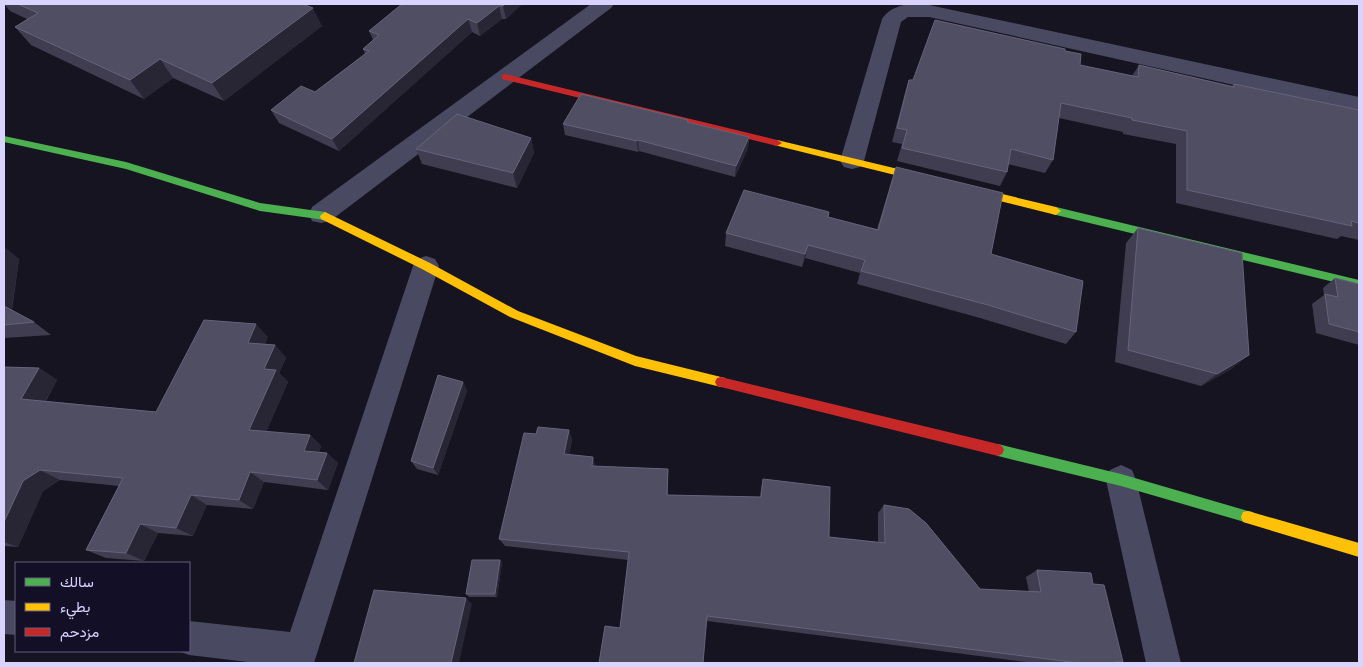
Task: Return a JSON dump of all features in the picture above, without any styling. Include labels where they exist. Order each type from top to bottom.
[{"type":"street","points":[[321,214],[604,4]]},
{"type":"street","points":[[852,161],[892,20],[907,7],[1359,105]]},
{"type":"street","points":[[505,77],[1359,284]]},
{"type":"street","points":[[4,139],[126,166],[260,207],[321,214],[426,266],[514,314],[635,361],[1121,480],[1359,550]]},
{"type":"street","points":[[190,638],[299,657],[426,266]]},
{"type":"street","points":[[1121,480],[1164,663]]},
{"type":"building","points":[[18,4],[303,4],[313,8],[212,83],[160,59],[130,80],[15,27],[38,13]]},
{"type":"building","points":[[402,4],[505,4],[499,6],[477,23],[468,19],[332,139],[271,110],[301,86],[315,92],[369,51],[363,49],[379,35],[369,31]]},
{"type":"building","points":[[935,20],[1065,49],[1065,51],[1081,54],[1080,65],[1138,77],[1139,65],[1234,87],[1234,84],[1359,110],[1359,223],[1351,221],[1352,226],[1187,190],[1187,131],[1061,103],[1053,160],[1011,149],[1007,172],[902,148],[907,130],[897,128],[909,80],[913,80]]},
{"type":"building","points":[[581,94],[749,137],[736,166],[638,140],[563,124]]},
{"type":"building","points":[[457,114],[531,138],[513,173],[416,149]]},
{"type":"building","points":[[896,167],[1003,193],[991,254],[1083,281],[1076,332],[988,305],[861,271],[865,260],[808,245],[805,254],[726,233],[744,190],[829,212],[828,217],[878,230]]},
{"type":"building","points":[[1138,228],[1242,253],[1249,355],[1217,374],[1128,350]]},
{"type":"building","points":[[1335,278],[1359,284],[1359,332],[1329,324],[1325,294],[1338,297]]},
{"type":"building","points":[[4,306],[34,322],[4,325]]},
{"type":"building","points":[[204,320],[256,324],[248,343],[275,345],[264,369],[276,370],[249,430],[310,435],[304,451],[327,453],[317,480],[250,472],[239,500],[191,495],[176,528],[140,524],[126,553],[86,550],[123,478],[40,470],[23,481],[4,522],[4,367],[39,368],[21,399],[156,412]]},
{"type":"building","points":[[438,375],[463,382],[433,468],[411,461]]},
{"type":"building","points":[[538,427],[569,430],[564,454],[593,457],[592,466],[668,469],[667,495],[761,497],[763,479],[830,487],[829,537],[885,543],[884,505],[909,509],[926,523],[980,589],[1041,592],[1037,570],[1091,573],[1093,584],[1104,585],[1123,662],[1079,663],[707,616],[703,663],[599,663],[605,626],[620,628],[629,552],[499,539],[524,433],[536,434]]},
{"type":"building","points":[[472,560],[500,560],[495,594],[466,594]]},
{"type":"building","points":[[374,590],[466,598],[451,663],[354,663]]},
{"type":"traffic: fast","points":[[4,139],[126,166],[260,207],[325,216]]},
{"type":"traffic: fast","points":[[1056,211],[1359,284]]},
{"type":"traffic: fast","points":[[998,450],[1121,480],[1248,517]]},
{"type":"traffic: slow","points":[[777,143],[1056,211]]},
{"type":"traffic: slow","points":[[325,216],[426,266],[514,314],[635,361],[721,382]]},
{"type":"traffic: slow","points":[[1248,517],[1359,550]]},
{"type":"traffic: jam","points":[[505,77],[777,143]]},
{"type":"traffic: jam","points":[[721,382],[998,450]]}]
